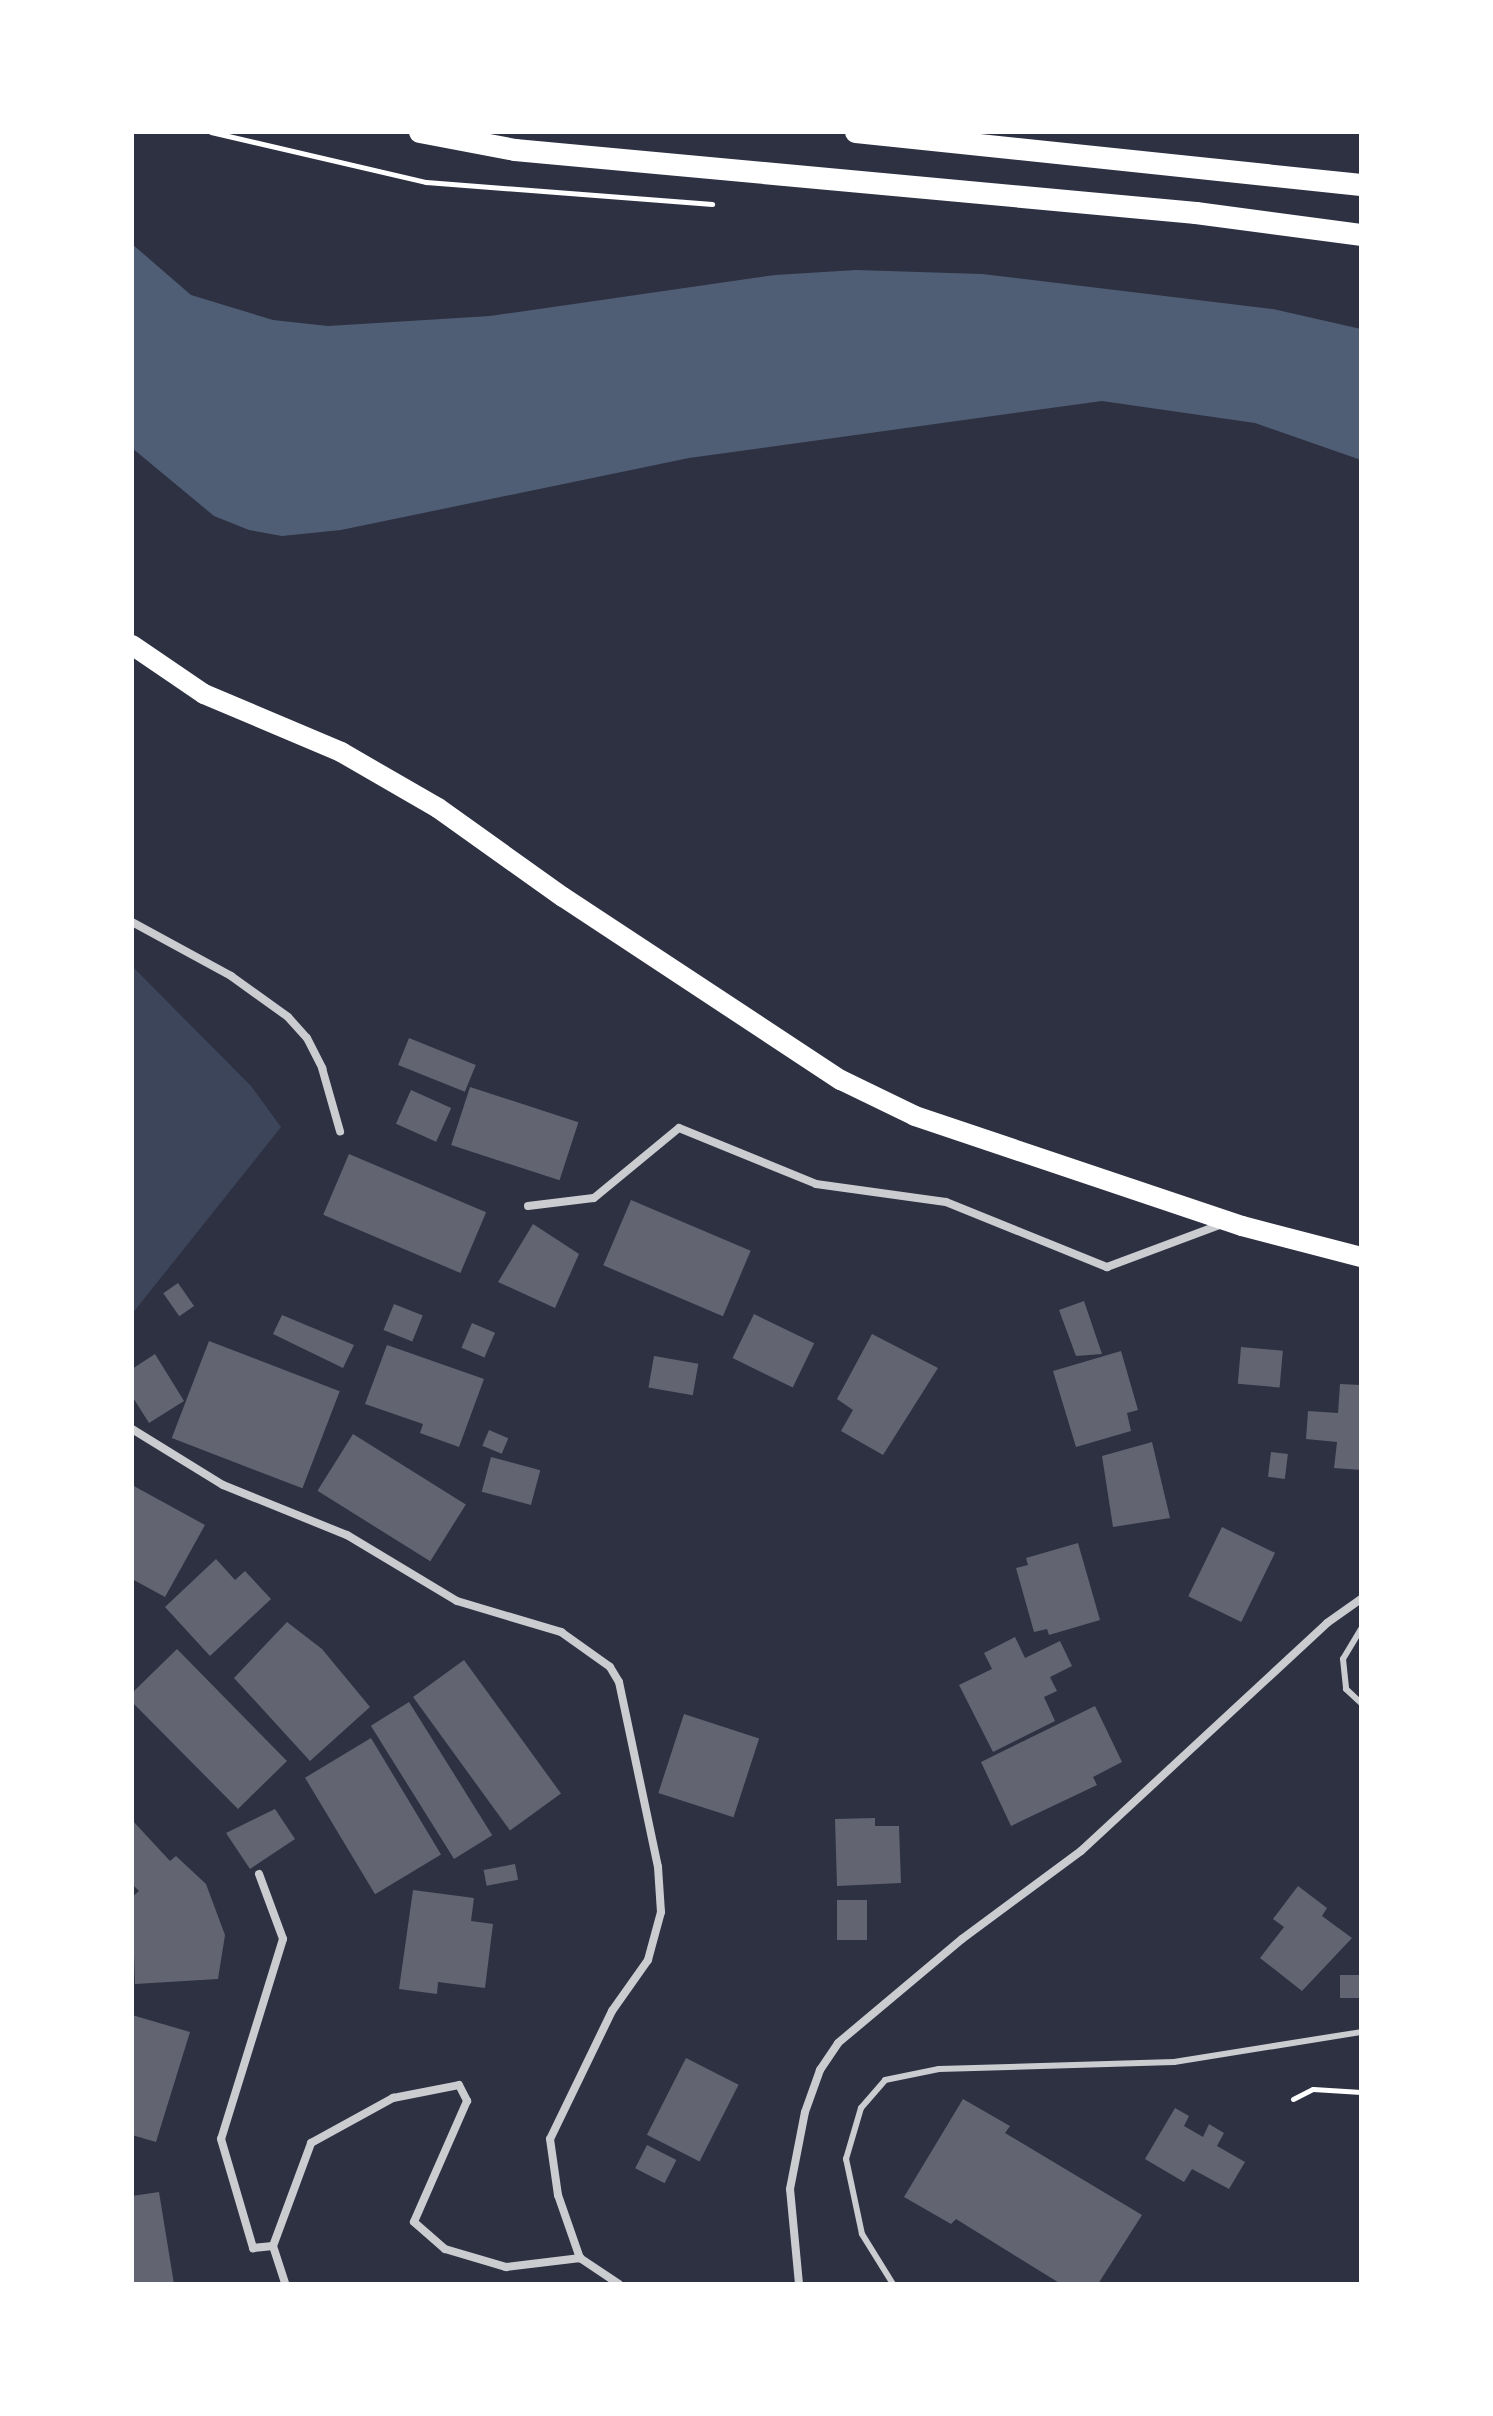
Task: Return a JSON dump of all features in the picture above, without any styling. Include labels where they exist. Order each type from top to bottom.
[{"type":"highway","points":[[420,132],[515,150],[1196,213],[1361,235]]},
{"type":"highway","points":[[856,132],[1361,185]]},
{"type":"main road","points":[[132,645],[204,694],[341,752],[438,808],[563,897],[841,1080],[915,1116],[1231,1221],[1361,1257]]},
{"type":"street","points":[[132,922],[231,976],[288,1017],[307,1038],[322,1068],[340,1131]]},
{"type":"street","points":[[528,1206],[594,1198],[679,1128],[816,1184],[946,1202],[1107,1267],[1231,1221]]},
{"type":"street","points":[[132,1429],[223,1485],[347,1535],[457,1601],[561,1632],[610,1667],[619,1682],[658,1867],[661,1912],[648,1960],[612,2011],[550,2139],[558,2195],[580,2258],[619,2284]]},
{"type":"street","points":[[799,2284],[790,2189],[805,2112],[820,2070],[838,2043],[962,1939],[1081,1851],[1327,1623],[1361,1599]]},
{"type":"street","points":[[259,1874],[283,1939],[221,2139],[253,2248],[273,2246]]},
{"type":"street","points":[[285,2284],[273,2246],[311,2143],[393,2098],[459,2085],[467,2101],[414,2222],[445,2249],[506,2267],[580,2258]]},
{"type":"lane","points":[[1361,1629],[1343,1659],[1346,1689],[1361,1703]]},
{"type":"lane","points":[[893,2284],[862,2234],[846,2159],[861,2108],[885,2080],[939,2069],[1174,2062],[1361,2032]]},
{"type":"path","points":[[1293,2099],[1313,2089],[1361,2092]]},
{"type":"shaded area","points":[[132,244],[191,295],[273,320],[328,326],[490,316],[775,275],[856,270],[982,274],[1273,309],[1361,329],[1361,460],[1255,423],[1102,401],[689,458],[341,530],[282,536],[249,530],[214,516],[132,448]]},
{"type":"shaded area","points":[[132,966],[251,1086],[281,1127],[132,1314]]},
{"type":"building","points":[[409,1038],[476,1065],[465,1092],[398,1065]]},
{"type":"building","points":[[470,1087],[578,1122],[560,1180],[451,1145]]},
{"type":"building","points":[[411,1090],[451,1108],[436,1142],[396,1124]]},
{"type":"building","points":[[349,1154],[486,1212],[460,1273],[323,1215]]},
{"type":"building","points":[[631,1200],[751,1251],[723,1316],[603,1265]]},
{"type":"building","points":[[533,1224],[579,1254],[555,1308],[498,1282]]},
{"type":"building","points":[[178,1283],[194,1306],[179,1316],[163,1293]]},
{"type":"building","points":[[1084,1301],[1102,1354],[1076,1356],[1059,1310]]},
{"type":"building","points":[[394,1304],[423,1316],[412,1342],[384,1330]]},
{"type":"building","points":[[754,1314],[814,1343],[793,1387],[733,1358]]},
{"type":"building","points":[[282,1315],[354,1345],[343,1368],[273,1334]]},
{"type":"building","points":[[472,1323],[495,1333],[484,1358],[461,1348]]},
{"type":"building","points":[[872,1334],[938,1368],[883,1455],[841,1431],[853,1410],[837,1399]]},
{"type":"building","points":[[209,1341],[340,1391],[302,1488],[172,1438]]},
{"type":"building","points":[[387,1345],[484,1379],[459,1447],[420,1433],[423,1424],[365,1404]]},
{"type":"building","points":[[1241,1347],[1283,1351],[1280,1388],[1238,1384]]},
{"type":"building","points":[[1121,1351],[1138,1410],[1127,1413],[1131,1431],[1076,1447],[1053,1371]]},
{"type":"building","points":[[155,1354],[184,1401],[149,1423],[132,1396],[132,1369]]},
{"type":"building","points":[[654,1356],[698,1364],[693,1395],[648,1388]]},
{"type":"building","points":[[1340,1384],[1361,1385],[1361,1470],[1334,1468],[1337,1442],[1306,1439],[1308,1411],[1338,1413]]},
{"type":"building","points":[[489,1430],[508,1438],[502,1454],[482,1446]]},
{"type":"building","points":[[353,1434],[466,1504],[430,1561],[317,1491]]},
{"type":"building","points":[[1152,1442],[1170,1518],[1113,1527],[1102,1456]]},
{"type":"building","points":[[1271,1452],[1288,1454],[1285,1479],[1268,1477]]},
{"type":"building","points":[[491,1457],[540,1470],[531,1505],[482,1492]]},
{"type":"building","points":[[132,1485],[205,1525],[165,1597],[132,1579]]},
{"type":"building","points":[[1222,1527],[1275,1553],[1241,1622],[1188,1596]]},
{"type":"building","points":[[1078,1543],[1100,1620],[1049,1635],[1047,1629],[1034,1632],[1016,1568],[1028,1565],[1026,1558]]},
{"type":"building","points":[[216,1559],[235,1580],[245,1571],[271,1599],[210,1656],[165,1607]]},
{"type":"building","points":[[287,1622],[322,1649],[370,1707],[310,1761],[234,1678]]},
{"type":"building","points":[[1015,1637],[1025,1658],[1060,1641],[1072,1666],[1050,1677],[1057,1691],[1044,1697],[1055,1721],[993,1752],[959,1685],[992,1669],[984,1653]]},
{"type":"building","points":[[177,1649],[287,1761],[238,1809],[132,1702],[132,1693]]},
{"type":"building","points":[[464,1660],[561,1793],[510,1831],[413,1697]]},
{"type":"building","points":[[409,1702],[492,1835],[454,1859],[371,1726]]},
{"type":"building","points":[[1095,1706],[1122,1762],[1093,1777],[1097,1785],[1011,1826],[981,1762]]},
{"type":"building","points":[[684,1714],[759,1738],[733,1817],[658,1793]]},
{"type":"building","points":[[371,1738],[441,1855],[375,1894],[305,1778]]},
{"type":"building","points":[[275,1809],[295,1839],[250,1869],[226,1833]]},
{"type":"building","points":[[875,1818],[875,1826],[899,1826],[901,1883],[837,1886],[835,1819]]},
{"type":"building","points":[[132,1820],[170,1861],[176,1856],[206,1884],[225,1935],[218,1979],[135,1984],[132,1897],[139,1891],[132,1884]]},
{"type":"building","points":[[515,1864],[518,1880],[487,1886],[484,1870]]},
{"type":"building","points":[[1298,1886],[1327,1908],[1322,1916],[1352,1938],[1302,1991],[1260,1958],[1284,1927],[1273,1919]]},
{"type":"building","points":[[413,1890],[474,1898],[471,1921],[493,1924],[485,1988],[438,1982],[437,1994],[399,1989]]},
{"type":"building","points":[[837,1900],[867,1900],[867,1940],[837,1940]]},
{"type":"building","points":[[1340,1975],[1361,1975],[1361,1998],[1340,1998]]},
{"type":"building","points":[[132,2015],[190,2032],[156,2142],[132,2135]]},
{"type":"building","points":[[686,2058],[739,2085],[700,2161],[647,2135]]},
{"type":"building","points":[[963,2099],[1010,2126],[1005,2133],[1142,2215],[1098,2284],[1061,2284],[956,2219],[951,2224],[904,2197]]},
{"type":"building","points":[[1175,2108],[1189,2116],[1184,2126],[1203,2137],[1209,2124],[1224,2133],[1217,2146],[1245,2162],[1229,2189],[1192,2169],[1184,2182],[1145,2159]]},
{"type":"building","points":[[647,2145],[676,2160],[665,2183],[635,2168]]},
{"type":"building","points":[[159,2192],[174,2284],[132,2284],[132,2196]]}]
